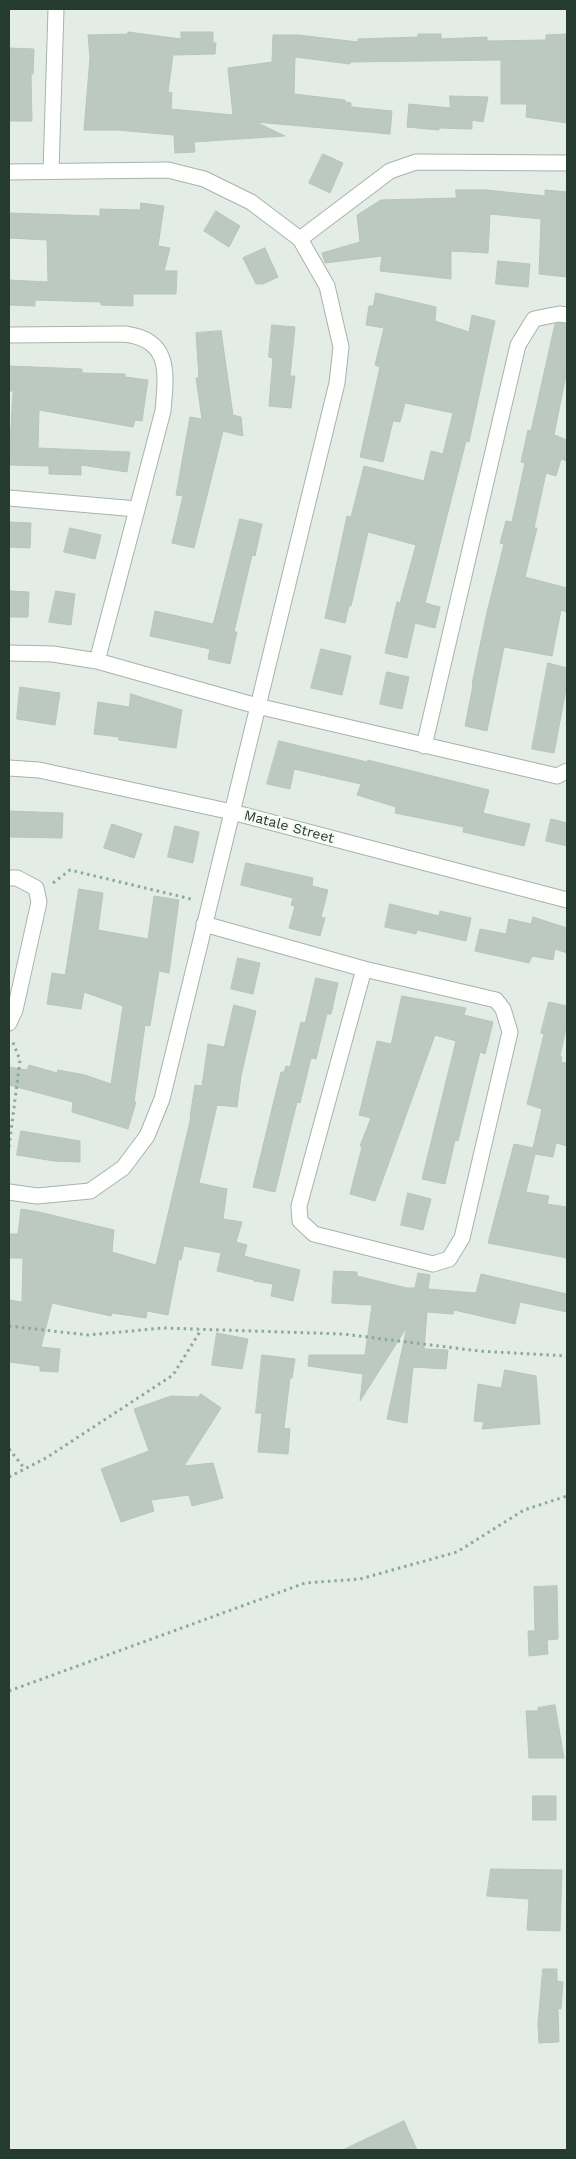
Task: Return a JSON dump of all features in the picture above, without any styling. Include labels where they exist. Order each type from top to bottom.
[{"type":"street","points":[[51,172],[56,9]]},
{"type":"street","points":[[300,239],[390,171],[416,162],[567,163]]},
{"type":"street","points":[[9,172],[168,170],[204,179],[251,202],[300,239],[327,286],[341,347],[337,383],[162,1099],[147,1136],[124,1168],[90,1191],[37,1196],[9,1192]]},
{"type":"street","points":[[424,746],[518,345],[534,319],[559,314],[567,315]]},
{"type":"street","points":[[9,336],[125,334],[140,336],[159,350],[166,374],[163,411],[97,661]]},
{"type":"street","points":[[9,498],[137,509]]},
{"type":"street","points":[[9,653],[53,654],[97,661],[257,706],[424,746],[556,776],[567,771]]},
{"type":"street","name":"Matale Street","points":[[9,768],[39,770],[232,812],[567,900]]},
{"type":"street","points":[[9,878],[18,878],[36,888],[39,902],[16,1010],[9,1023]]},
{"type":"street","points":[[204,924],[364,969],[496,1000],[503,1009],[510,1032],[462,1238],[449,1259],[433,1264],[314,1234],[300,1221],[298,1206],[364,969]]},
{"type":"path","points":[[36,888],[57,881],[70,870],[209,904]]},
{"type":"path","points":[[9,1033],[20,1060],[9,1147]]},
{"type":"path","points":[[9,1326],[88,1335],[163,1328],[343,1334],[479,1351],[567,1356]]},
{"type":"path","points":[[9,1477],[46,1458],[173,1375],[201,1329]]},
{"type":"path","points":[[9,1449],[25,1469]]},
{"type":"path","points":[[9,1691],[305,1583],[360,1579],[457,1552],[524,1510],[567,1496]]},
{"type":"building","points":[[128,32],[181,39],[181,32],[213,32],[213,43],[216,43],[215,54],[173,55],[168,92],[172,93],[171,109],[233,115],[228,68],[272,62],[273,35],[298,35],[358,42],[358,39],[418,37],[418,34],[441,34],[441,39],[487,37],[487,41],[546,40],[546,35],[567,34],[567,123],[526,117],[527,104],[501,104],[501,60],[350,62],[350,64],[295,57],[294,94],[345,100],[345,102],[351,103],[351,107],[392,111],[390,134],[256,122],[285,136],[194,142],[195,152],[175,153],[174,135],[117,130],[84,130],[90,58],[88,35],[128,34]]},
{"type":"building","points":[[9,48],[34,49],[33,74],[31,74],[32,121],[9,121]]},
{"type":"building","points":[[450,96],[488,97],[483,122],[472,120],[472,129],[439,128],[439,130],[407,127],[409,104],[450,108]]},
{"type":"building","points":[[323,154],[343,163],[330,193],[309,183]]},
{"type":"building","points":[[456,190],[486,190],[545,196],[545,190],[567,192],[567,277],[539,274],[541,219],[490,214],[488,253],[451,251],[451,279],[380,271],[382,256],[325,263],[322,253],[360,242],[357,215],[381,200],[456,198]]},
{"type":"building","points":[[141,203],[164,206],[158,246],[170,248],[164,271],[177,271],[176,294],[133,294],[133,306],[101,305],[101,302],[35,300],[35,306],[9,305],[9,280],[48,282],[47,240],[9,238],[9,213],[100,216],[100,209],[140,210]]},
{"type":"building","points":[[216,211],[240,226],[229,247],[204,231]]},
{"type":"building","points":[[265,248],[278,277],[263,284],[256,284],[243,258]]},
{"type":"building","points":[[498,261],[530,264],[528,287],[496,284]]},
{"type":"building","points":[[376,293],[436,307],[435,321],[469,332],[472,315],[495,321],[469,442],[466,441],[425,603],[440,607],[435,628],[415,623],[407,658],[385,653],[397,602],[400,603],[416,545],[368,532],[351,606],[349,606],[345,623],[325,618],[347,516],[351,517],[364,466],[424,481],[431,451],[443,454],[453,413],[405,403],[400,422],[393,421],[383,462],[360,457],[380,367],[375,365],[384,328],[366,325],[369,306],[373,306]]},
{"type":"building","points":[[555,324],[567,324],[567,370],[554,435],[567,440],[567,461],[561,459],[556,476],[546,473],[534,528],[537,528],[525,577],[567,588],[567,612],[561,610],[552,656],[504,647],[487,731],[465,726],[472,684],[504,544],[500,543],[506,521],[512,522],[525,463],[521,462],[528,430],[531,431]]},
{"type":"building","points":[[272,325],[295,327],[290,376],[295,376],[291,408],[269,406],[273,358],[269,357]]},
{"type":"building","points":[[221,331],[233,415],[241,417],[243,436],[223,431],[194,548],[172,543],[183,496],[176,495],[190,417],[202,419],[196,378],[199,378],[196,333]]},
{"type":"building","points":[[9,366],[82,369],[82,373],[125,374],[125,377],[148,380],[142,421],[135,420],[133,427],[39,410],[38,448],[130,452],[127,472],[81,465],[81,475],[49,474],[49,466],[9,465],[13,391],[9,391]]},
{"type":"building","points":[[240,519],[262,524],[255,556],[252,555],[234,632],[237,632],[230,664],[208,659],[210,649],[150,636],[155,611],[213,624]]},
{"type":"building","points":[[9,522],[31,523],[30,548],[9,547]]},
{"type":"building","points":[[70,528],[101,535],[95,559],[64,552]]},
{"type":"building","points":[[9,591],[29,592],[28,617],[9,617]]},
{"type":"building","points":[[56,591],[75,594],[71,625],[49,622]]},
{"type":"building","points":[[321,649],[351,656],[342,695],[311,688]]},
{"type":"building","points":[[548,663],[567,668],[567,684],[554,753],[532,749]]},
{"type":"building","points":[[387,672],[409,677],[402,709],[380,704]]},
{"type":"building","points":[[20,687],[60,693],[55,725],[17,719]]},
{"type":"building","points":[[131,694],[182,710],[176,748],[119,740],[119,737],[94,734],[98,702],[129,707]]},
{"type":"building","points":[[279,741],[367,762],[368,760],[489,790],[483,813],[530,824],[524,846],[463,832],[464,827],[395,813],[396,807],[357,795],[361,784],[294,769],[290,789],[267,784]]},
{"type":"building","points":[[9,811],[63,813],[62,838],[9,837]]},
{"type":"building","points":[[551,819],[567,823],[567,846],[546,841]]},
{"type":"building","points":[[112,824],[142,834],[134,858],[104,848]]},
{"type":"building","points":[[175,826],[199,832],[193,863],[168,857]]},
{"type":"building","points":[[246,863],[313,878],[312,886],[328,890],[321,917],[325,918],[320,936],[289,928],[295,906],[291,905],[293,898],[241,885]]},
{"type":"building","points":[[79,889],[103,893],[98,930],[148,939],[154,896],[179,900],[169,973],[159,971],[150,1026],[145,1025],[134,1102],[136,1102],[128,1129],[72,1112],[73,1102],[9,1085],[9,1067],[27,1070],[29,1065],[57,1073],[58,1070],[85,1075],[111,1084],[123,1006],[84,992],[81,1009],[47,1004],[52,973],[65,975]]},
{"type":"building","points":[[390,904],[439,916],[440,911],[471,918],[466,941],[417,930],[416,934],[385,927]]},
{"type":"building","points":[[533,917],[567,928],[567,953],[555,949],[553,960],[532,956],[529,963],[475,951],[480,929],[506,934],[509,919],[531,924]]},
{"type":"building","points":[[238,958],[260,963],[253,994],[231,989]]},
{"type":"building","points":[[316,978],[338,983],[331,1014],[327,1014],[316,1059],[311,1058],[300,1103],[297,1102],[275,1192],[253,1187],[281,1072],[284,1072],[286,1066],[290,1067],[301,1022],[305,1023]]},
{"type":"building","points":[[402,996],[466,1008],[464,1015],[493,1022],[485,1054],[480,1052],[458,1141],[455,1140],[445,1184],[422,1179],[456,1041],[435,1035],[375,1201],[350,1194],[362,1147],[360,1146],[371,1118],[359,1115],[377,1041],[391,1044]]},
{"type":"building","points":[[549,1002],[567,1006],[567,1024],[560,1056],[562,1057],[561,1062],[567,1063],[567,1146],[556,1143],[553,1157],[535,1154],[526,1192],[549,1196],[547,1204],[567,1207],[567,1258],[488,1243],[514,1144],[533,1148],[542,1109],[527,1104],[544,1034],[541,1033]]},
{"type":"building","points":[[234,1005],[256,1011],[241,1076],[237,1107],[217,1105],[199,1183],[227,1189],[223,1219],[242,1222],[236,1242],[247,1245],[244,1256],[300,1270],[293,1301],[271,1296],[273,1284],[217,1271],[221,1253],[184,1246],[181,1260],[179,1259],[168,1315],[147,1311],[146,1318],[112,1313],[111,1316],[52,1303],[41,1347],[60,1349],[58,1372],[40,1371],[40,1366],[9,1362],[9,1300],[22,1302],[23,1258],[9,1258],[9,1234],[18,1234],[21,1209],[114,1230],[112,1252],[156,1265],[191,1117],[195,1085],[202,1086],[208,1044],[224,1047]]},
{"type":"building","points":[[21,1131],[80,1141],[80,1162],[54,1161],[17,1155]]},
{"type":"building","points":[[408,1193],[431,1199],[423,1230],[401,1225]]},
{"type":"building","points":[[334,1271],[357,1272],[357,1276],[407,1288],[415,1288],[418,1273],[430,1275],[428,1289],[476,1293],[481,1274],[567,1294],[567,1312],[520,1302],[515,1324],[454,1310],[453,1314],[427,1312],[424,1349],[448,1350],[446,1369],[413,1367],[407,1423],[387,1419],[407,1327],[360,1401],[363,1374],[308,1366],[309,1355],[365,1355],[372,1305],[332,1303]]},
{"type":"building","points":[[217,1333],[248,1339],[242,1369],[212,1365]]},
{"type":"building","points":[[262,1355],[295,1359],[292,1378],[290,1378],[284,1428],[290,1429],[288,1454],[258,1452],[262,1413],[256,1413]]},
{"type":"building","points":[[505,1370],[536,1376],[540,1424],[482,1429],[484,1422],[474,1421],[478,1384],[501,1388]]},
{"type":"building","points":[[201,1394],[221,1408],[184,1466],[213,1463],[223,1498],[192,1506],[189,1495],[151,1500],[154,1511],[121,1522],[101,1469],[149,1451],[134,1409],[171,1396],[198,1397]]},
{"type":"building","points":[[557,1586],[558,1639],[547,1640],[548,1654],[529,1656],[528,1631],[535,1631],[534,1587]]},
{"type":"building","points":[[555,1705],[564,1758],[529,1758],[526,1711],[538,1711],[538,1708]]},
{"type":"building","points":[[533,1796],[556,1796],[556,1820],[533,1820]]},
{"type":"building","points":[[491,1869],[562,1870],[560,1931],[527,1930],[529,1899],[487,1896]]},
{"type":"building","points":[[543,1969],[557,1969],[557,1981],[563,1982],[561,2009],[558,2008],[559,2042],[539,2043],[538,2024]]},
{"type":"building","points":[[404,2121],[417,2150],[343,2150]]}]
